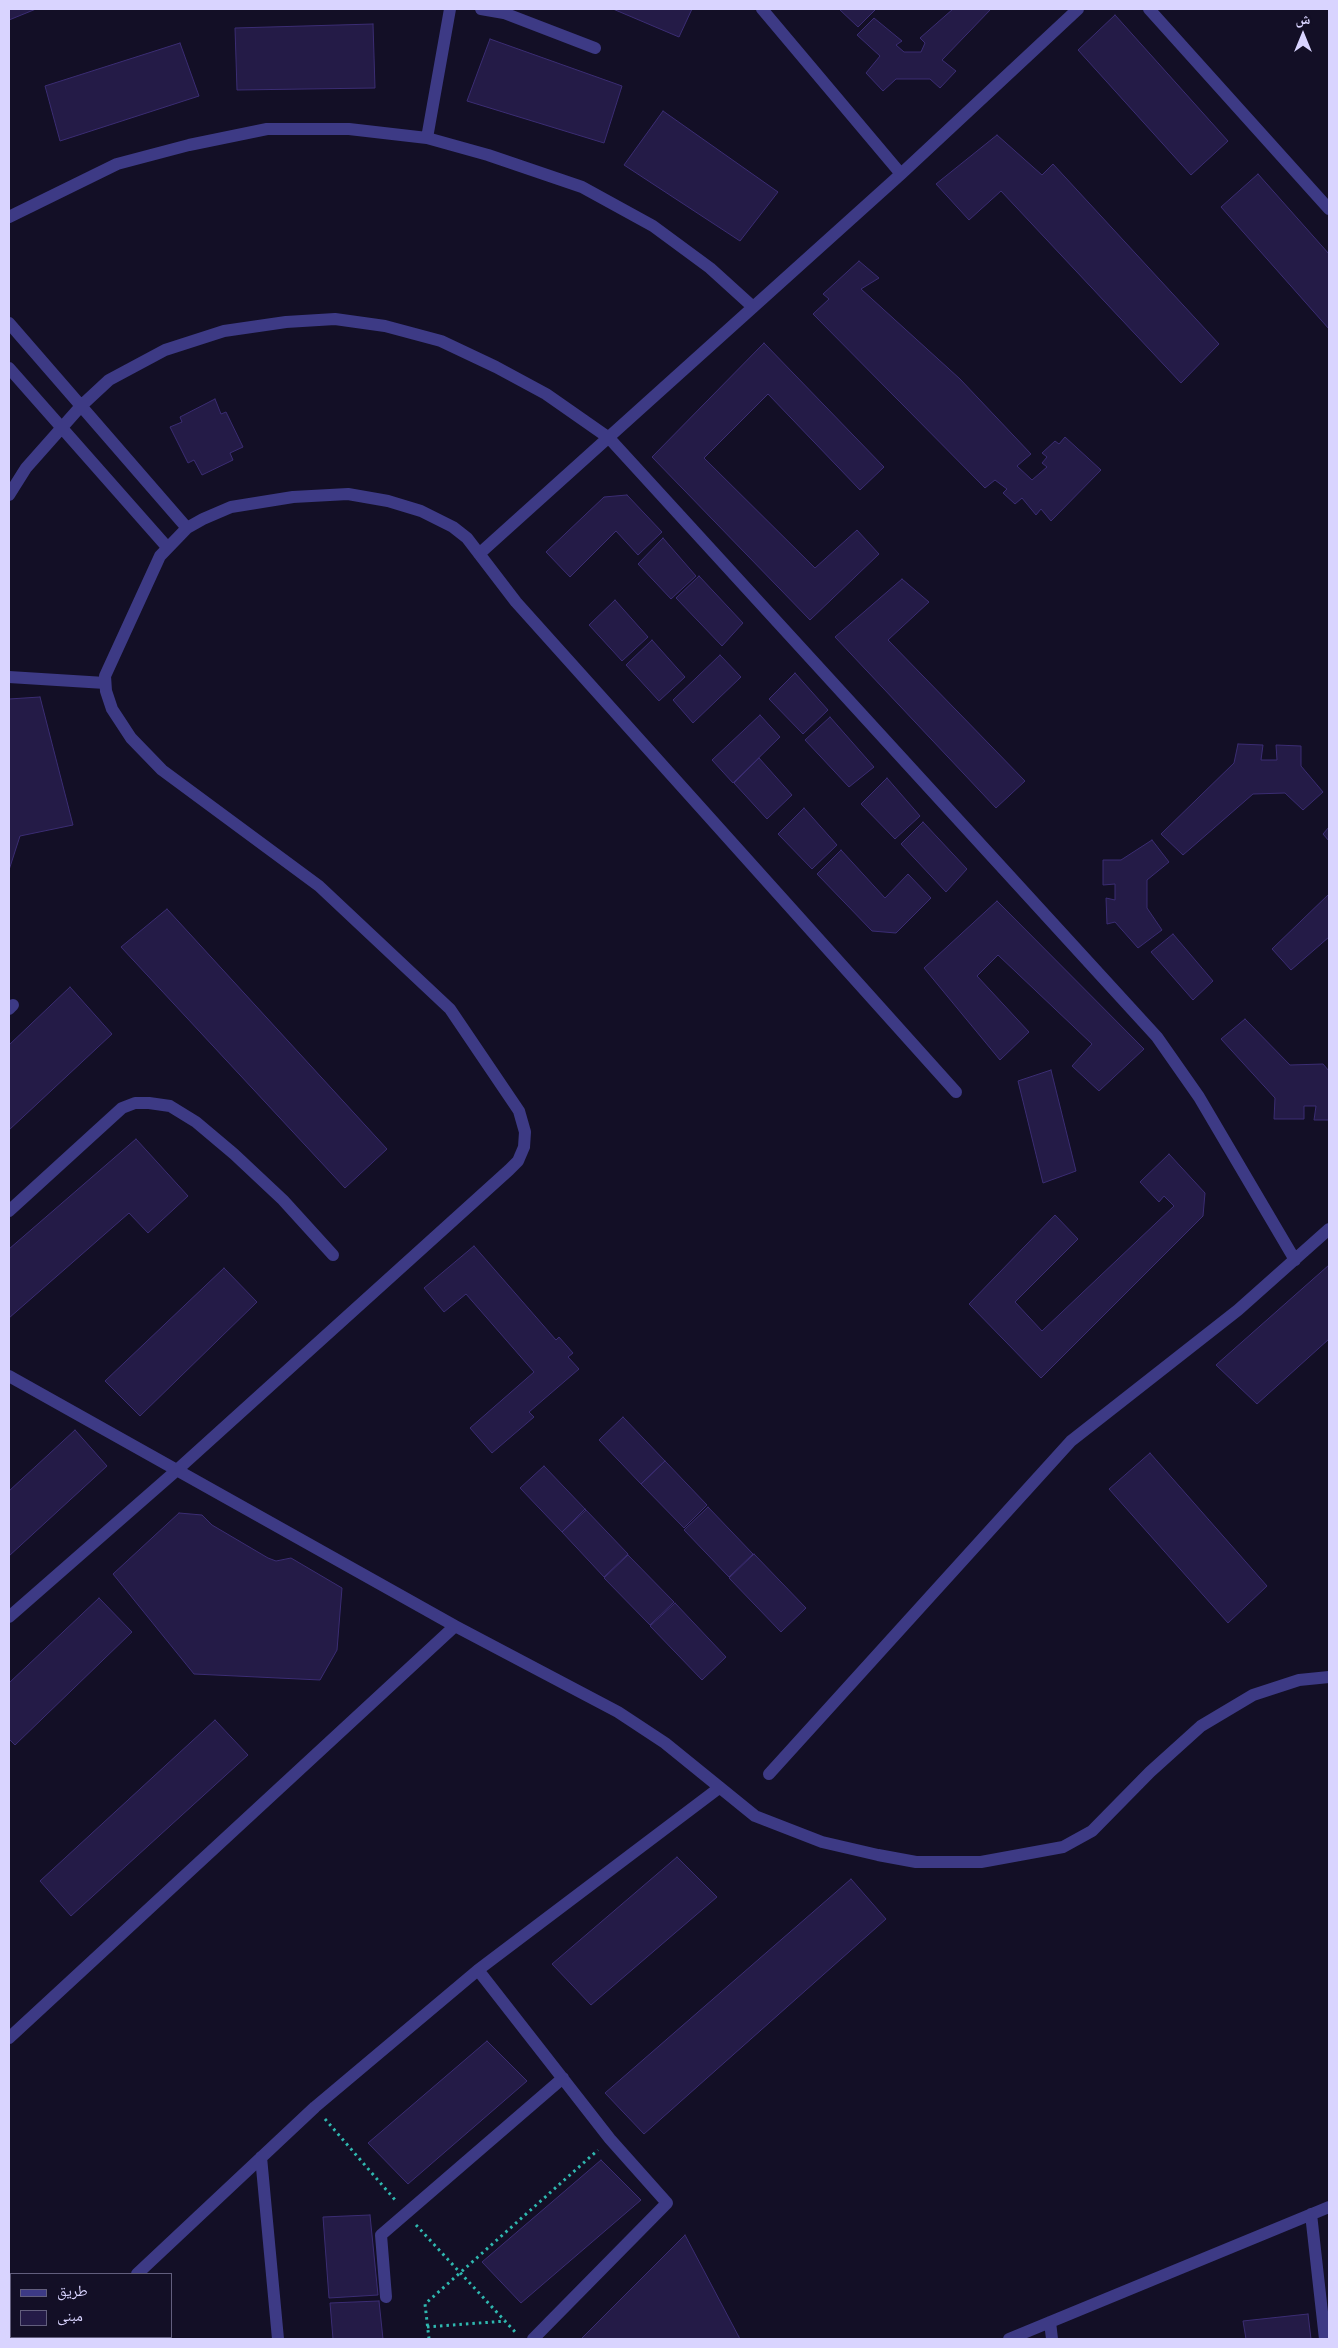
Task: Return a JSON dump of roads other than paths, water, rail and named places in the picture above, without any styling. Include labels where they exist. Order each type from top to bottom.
[{"type":"street","points":[[427,138],[450,9]]},
{"type":"street","points":[[481,9],[504,13],[594,48]]},
{"type":"street","points":[[762,9],[901,174]]},
{"type":"street","points":[[479,554],[901,174],[1078,9]]},
{"type":"street","points":[[1148,9],[1329,210]]},
{"type":"street","points":[[9,216],[117,164],[189,145],[266,129],[349,129],[427,138],[488,155],[582,187],[653,226],[710,268],[753,308]]},
{"type":"street","points":[[9,495],[26,468],[81,406],[109,380],[165,350],[224,331],[286,322],[335,319],[385,326],[441,341],[496,367],[546,394],[609,438],[1157,1037],[1199,1097],[1295,1260]]},
{"type":"street","points":[[9,323],[188,528]]},
{"type":"street","points":[[9,368],[167,547]]},
{"type":"street","points":[[9,1617],[177,1470],[510,1170],[518,1161],[524,1147],[525,1132],[519,1111],[450,1009],[319,886],[162,770],[130,738],[112,709],[105,683],[105,676],[110,662],[160,556],[188,528],[231,507],[293,497],[348,494],[388,501],[421,511],[454,527],[466,538],[516,602],[956,1092]]},
{"type":"street","points":[[9,677],[105,683]]},
{"type":"street","points":[[9,1210],[122,1108],[135,1103],[149,1103],[170,1106],[196,1122],[234,1154],[283,1200],[333,1255]]},
{"type":"street","points":[[769,1774],[1071,1441],[1238,1310],[1329,1229]]},
{"type":"street","points":[[9,1376],[455,1626],[618,1712],[664,1743],[755,1816],[822,1842],[878,1855],[916,1862],[972,1862],[1034,1854],[1063,1848],[1092,1831],[1150,1772],[1201,1726],[1254,1695],[1299,1680],[1329,1677]]},
{"type":"street","points":[[9,2038],[455,1626]]},
{"type":"street","points":[[139,2273],[315,2107],[478,1970],[720,1788]]},
{"type":"street","points":[[478,1970],[610,2140],[667,2203],[533,2339]]},
{"type":"street","points":[[386,2296],[381,2235],[563,2078]]},
{"type":"street","points":[[261,2157],[278,2339]]},
{"type":"street","points":[[1009,2339],[1329,2207]]},
{"type":"street","points":[[1311,2214],[1325,2339]]},
{"type":"street","points":[[1050,2322],[1052,2339]]}]
